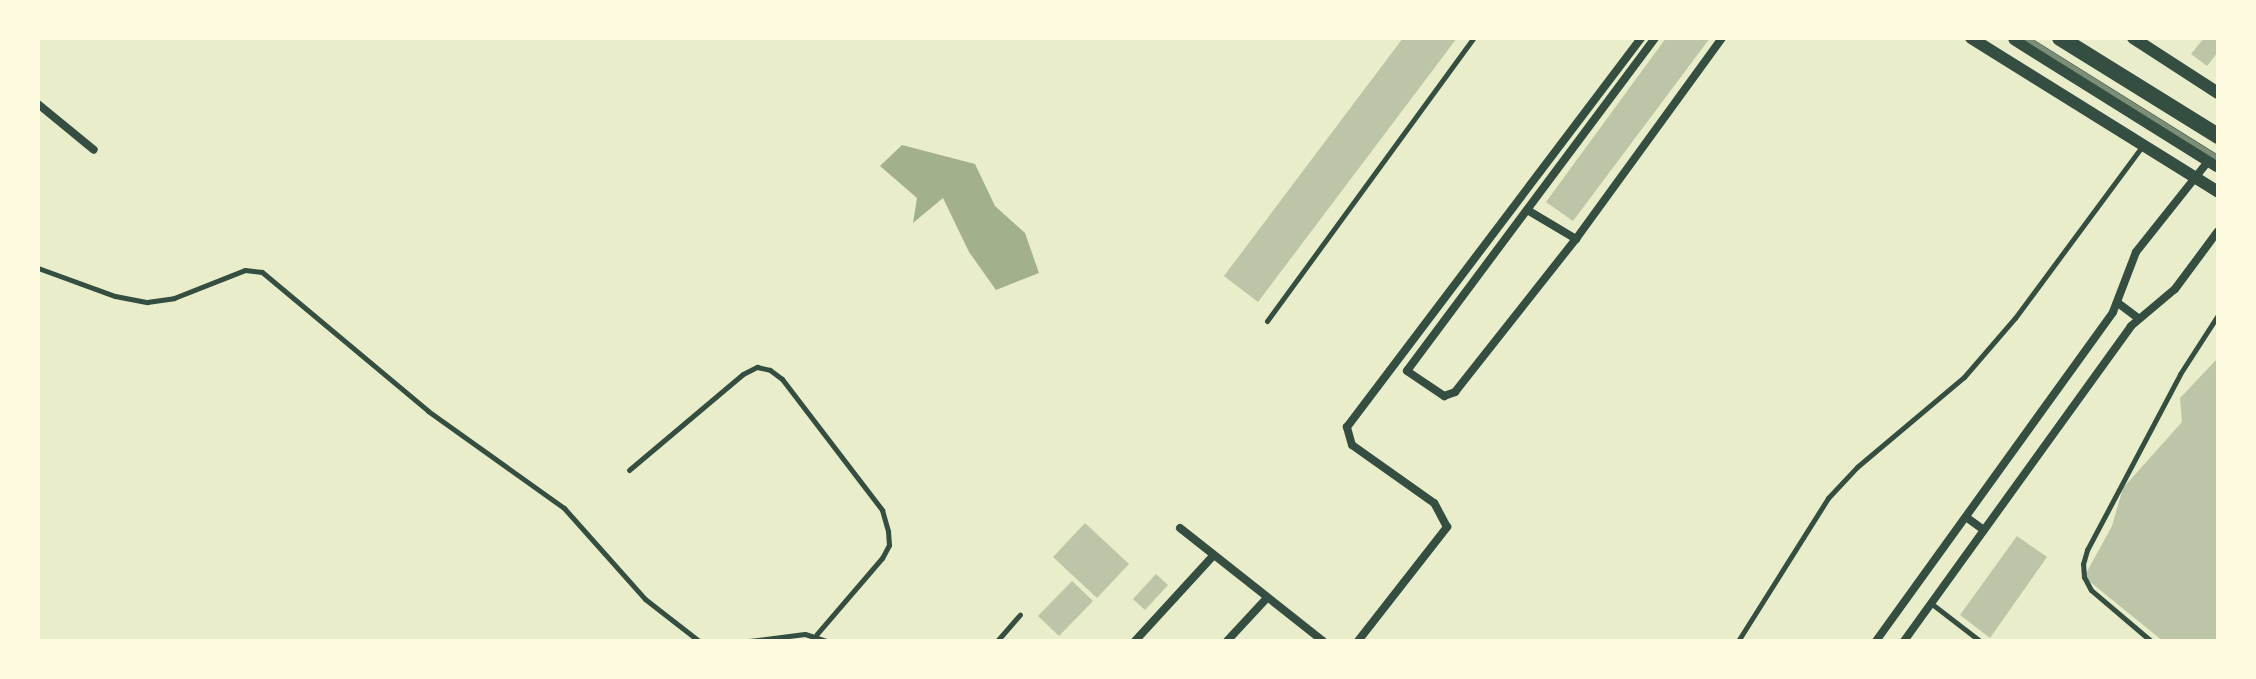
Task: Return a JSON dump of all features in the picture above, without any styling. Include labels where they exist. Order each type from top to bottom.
[{"type":"main road","points":[[2016,38],[2214,162]]},
{"type":"main road","points":[[2060,38],[2218,136]]},
{"type":"street","points":[[1358,641],[1447,527],[1434,503],[1352,445],[1347,427],[1641,38]]},
{"type":"street","points":[[1655,38],[1529,211],[1409,364],[1407,371],[1440,393],[1455,392],[1576,239],[1722,38]]},
{"type":"street","points":[[1971,38],[2218,192]]},
{"type":"street","points":[[2133,38],[2218,93]]},
{"type":"street","points":[[38,104],[94,150]]},
{"type":"street","points":[[1876,641],[2118,303],[2136,252],[2196,178],[2214,162]]},
{"type":"street","points":[[1529,211],[1576,239]]},
{"type":"street","points":[[1904,641],[2138,318],[2175,289],[2218,231]]},
{"type":"street","points":[[2118,303],[2138,318]]},
{"type":"street","points":[[1966,517],[1984,530]]},
{"type":"street","points":[[1180,528],[1212,557],[1323,641]]},
{"type":"street","points":[[1135,641],[1212,557]]},
{"type":"street","points":[[1227,641],[1267,598]]},
{"type":"lane","points":[[1267,321],[1473,38]]},
{"type":"lane","points":[[1738,641],[1828,498],[1857,467],[1964,377],[2015,318],[2144,144]]},
{"type":"lane","points":[[38,268],[115,296],[147,302],[174,298],[245,270],[262,272],[428,411],[564,508],[645,599],[699,641]]},
{"type":"lane","points":[[2151,641],[2091,590],[2084,577],[2083,564],[2087,550],[2180,374],[2218,315]]},
{"type":"lane","points":[[629,470],[743,374],[757,367],[770,370],[782,379],[882,510],[888,531],[889,545],[882,558],[816,635]]},
{"type":"lane","points":[[1931,604],[1980,641]]},
{"type":"lane","points":[[997,641],[1020,615]]},
{"type":"lane","points":[[749,641],[816,635],[827,641]]},
{"type":"shaded area","points":[[902,145],[975,164],[995,206],[1025,233],[1039,273],[996,290],[969,252],[943,198],[913,223],[917,198],[880,166]]},
{"type":"building","points":[[1403,38],[1457,38],[1258,302],[1224,276]]},
{"type":"building","points":[[1666,38],[1710,38],[1573,221],[1546,202]]},
{"type":"building","points":[[2204,38],[2218,38],[2218,52],[2207,66],[2191,54]]},
{"type":"building","points":[[2218,358],[2218,641],[2163,641],[2084,577],[2112,526],[2123,488],[2182,422],[2180,398]]},
{"type":"building","points":[[1085,523],[1129,564],[1097,598],[1053,557]]},
{"type":"building","points":[[2017,536],[2047,557],[1990,638],[1960,615]]},
{"type":"building","points":[[1156,574],[1168,585],[1145,610],[1133,599]]},
{"type":"building","points":[[1072,581],[1093,601],[1059,636],[1038,616]]},
{"type":"railway","points":[[2026,38],[2218,158]]}]
